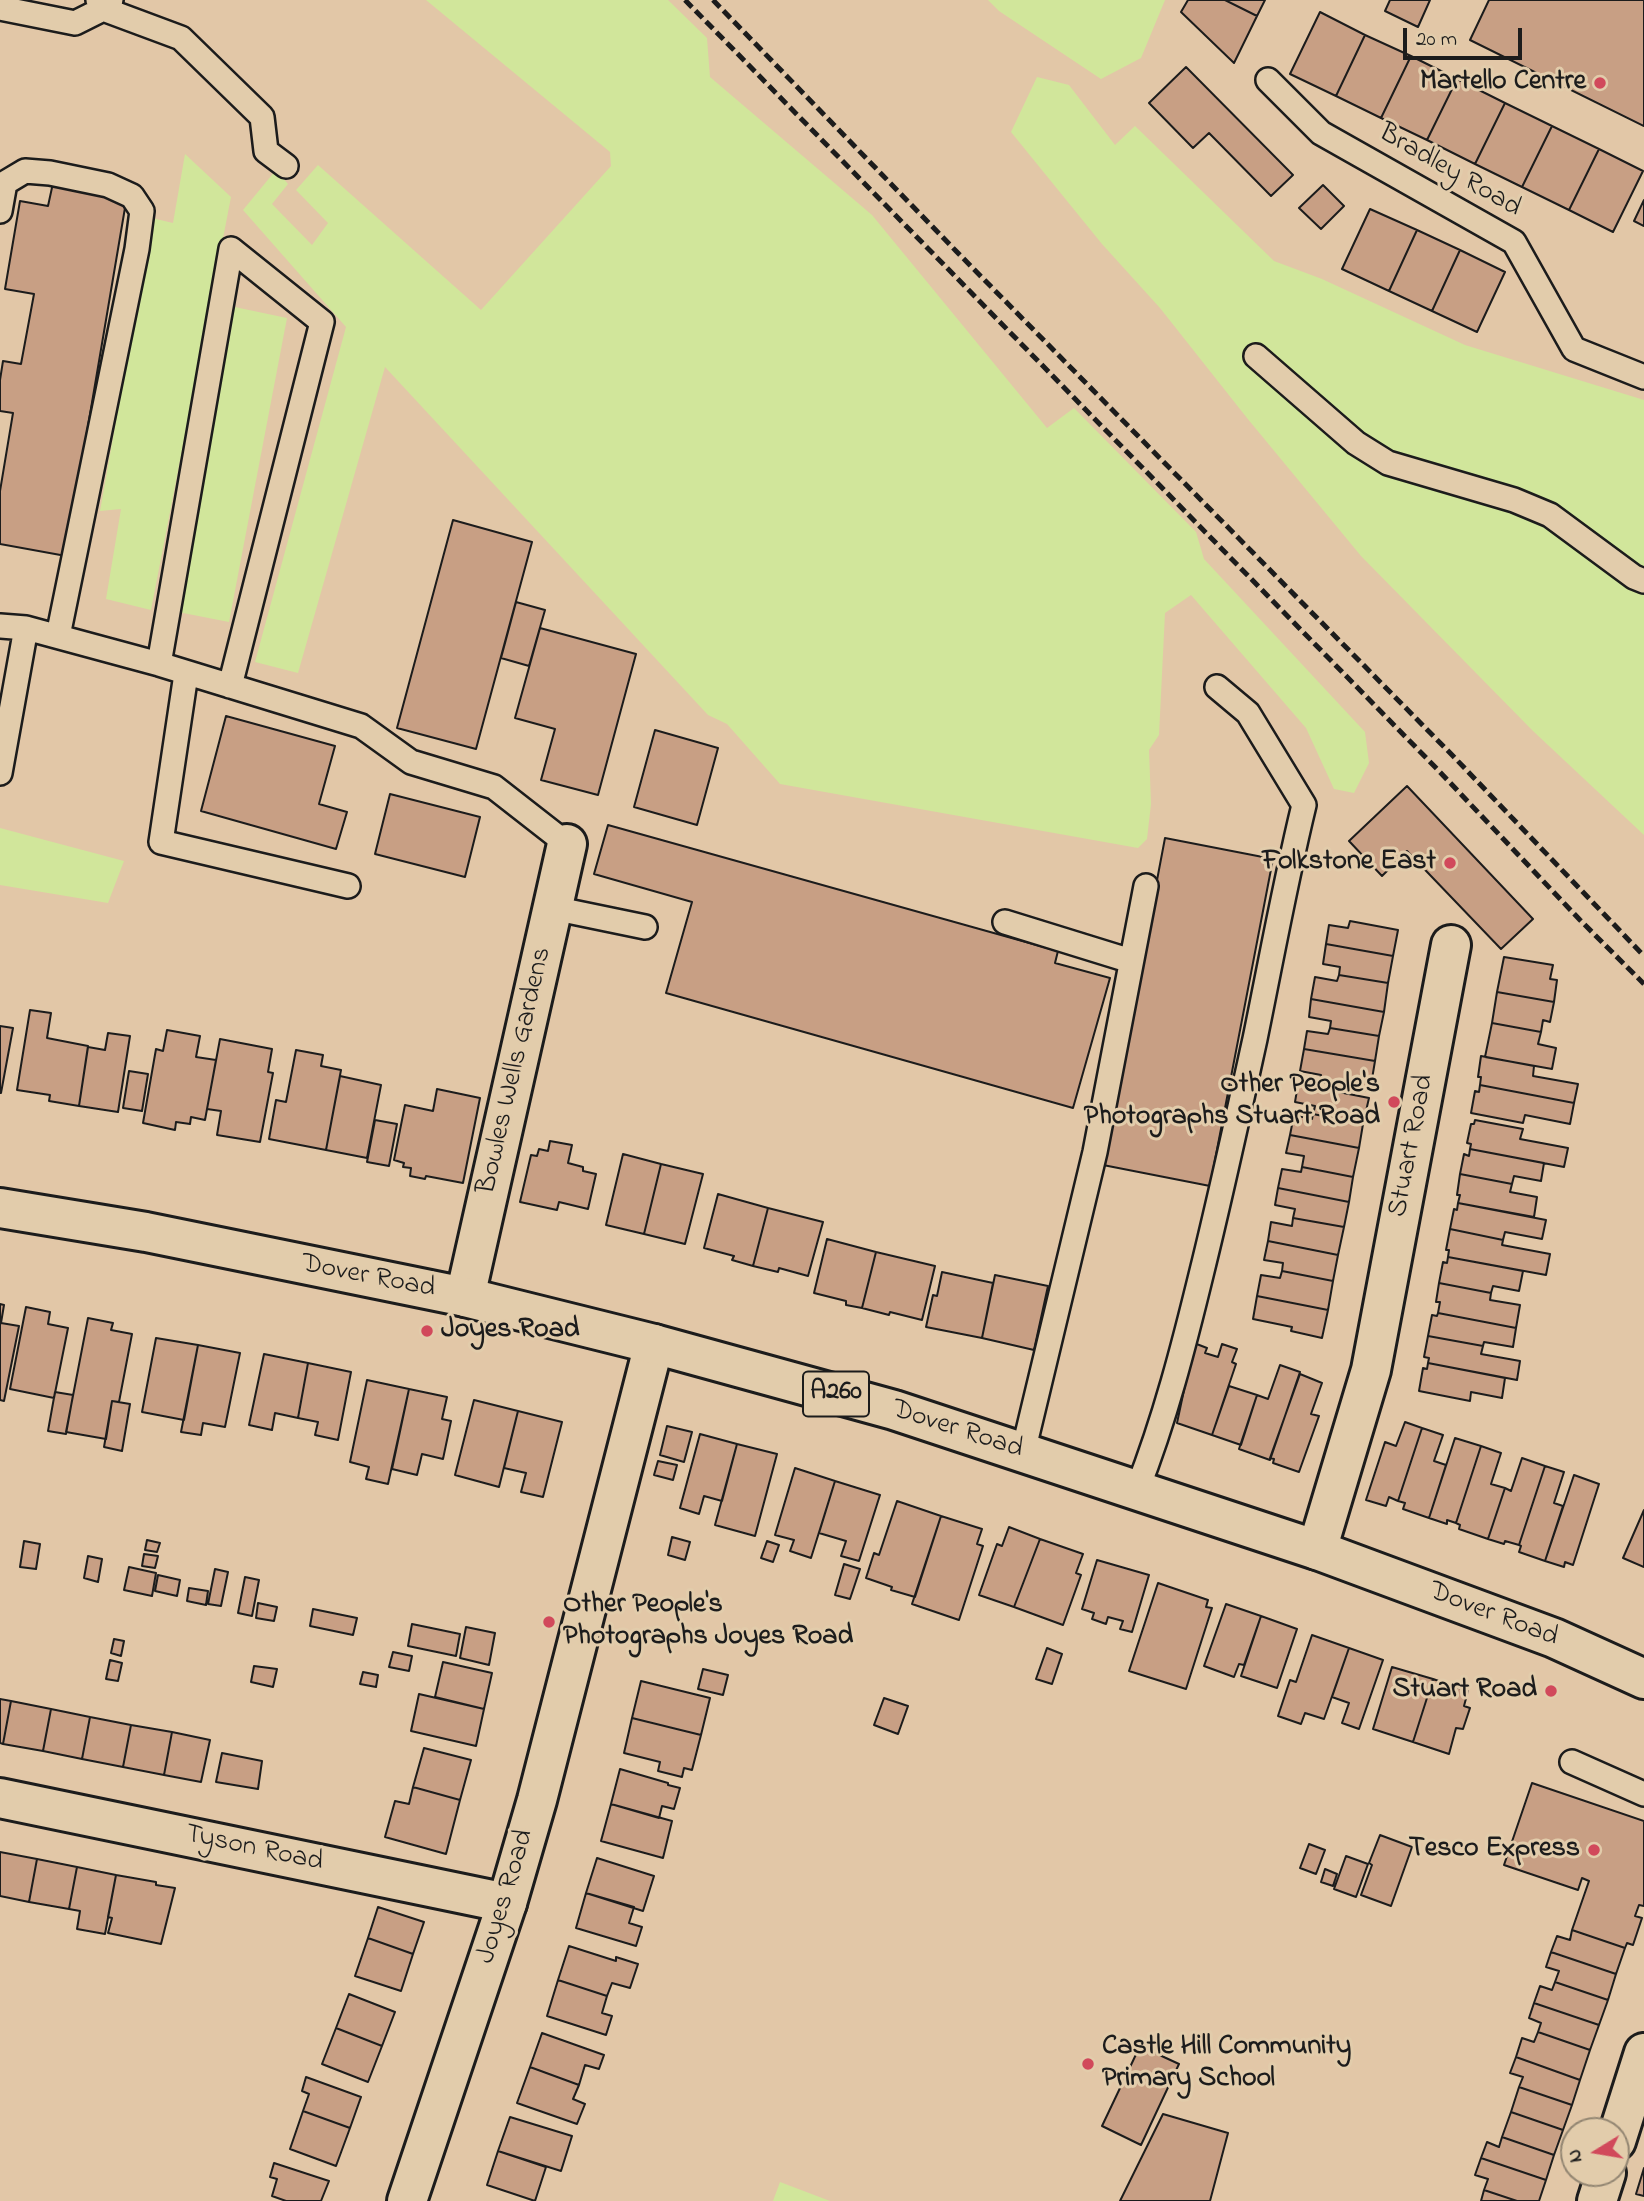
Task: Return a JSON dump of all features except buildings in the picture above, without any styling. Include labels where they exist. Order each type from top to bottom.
[{"type":"street","name":"Bowles Wells Gardens","points":[[465,1297],[567,844]]},
{"type":"street","name":"Stuart Road","points":[[1317,1550],[1371,1370],[1451,944]]},
{"type":"street","name":"Dover Road","points":[[0,1208],[146,1232],[465,1297],[654,1344],[894,1410],[1317,1550],[1554,1638],[1644,1679]]},
{"type":"street","name":"Joyes Road","points":[[407,2201],[507,1903],[537,1800],[654,1344]]},
{"type":"street","name":"Tyson Road","points":[[0,1798],[507,1903]]},
{"type":"street","points":[[1624,2117],[1644,2053]]},
{"type":"lane","points":[[0,8],[75,23],[104,3],[181,38],[262,117],[266,151],[286,166]]},
{"type":"lane","name":"Bradley Road","points":[[1268,80],[1321,133],[1514,242],[1574,349],[1644,377]]},
{"type":"lane","points":[[0,211],[5,183],[25,171],[50,173],[108,185],[132,196],[142,211],[58,636]]},
{"type":"lane","points":[[159,664],[231,249],[322,322],[230,686]]},
{"type":"lane","points":[[1256,356],[1356,443],[1388,463],[1514,500],[1550,515],[1634,577],[1644,581]]},
{"type":"lane","points":[[0,626],[26,628],[58,636],[361,726],[411,762],[494,787],[567,844]]},
{"type":"lane","points":[[0,774],[26,628]]},
{"type":"lane","points":[[186,674],[160,842],[348,886]]},
{"type":"lane","points":[[1137,1490],[1155,1443],[1203,1269],[1304,805],[1248,713],[1217,687]]},
{"type":"lane","points":[[1024,1452],[1095,1152],[1146,886]]},
{"type":"lane","points":[[553,908],[645,927]]},
{"type":"lane","points":[[1005,922],[1131,961]]},
{"type":"lane","points":[[1572,1762],[1644,1794]]},
{"type":"green space","points":[[426,0],[668,0],[707,38],[710,77],[872,215],[1047,428],[1074,408],[1196,532],[1204,559],[1365,732],[1369,763],[1354,793],[1334,789],[1306,728],[1191,595],[1165,613],[1159,735],[1149,750],[1151,804],[1147,839],[1138,848],[780,784],[727,724],[708,715],[385,367],[298,673],[255,662],[346,327],[243,210],[276,170],[288,184],[272,204],[312,245],[328,223],[296,190],[318,165],[481,310],[611,166],[610,152]]},
{"type":"green space","points":[[988,0],[1165,0],[1141,58],[1101,79],[999,11]]},
{"type":"green space","points":[[1037,77],[1069,85],[1115,145],[1135,126],[1274,261],[1322,279],[1465,345],[1644,400],[1644,835],[1533,731],[1361,556],[1160,308],[1102,244],[1011,132]]},
{"type":"green space","points":[[185,154],[231,197],[151,610],[106,599],[121,509],[100,511],[152,218],[173,223]]},
{"type":"green space","points":[[230,306],[287,318],[229,622],[178,612]]},
{"type":"green space","points":[[0,828],[124,861],[108,903],[0,885]]},
{"type":"green space","points":[[780,2182],[830,2201],[773,2201]]},
{"type":"railway","points":[[685,0],[1644,984]]},
{"type":"railway","points":[[713,0],[1454,757],[1644,956]]},
{"type":"place","name":"Martello Centre","points":[[1600,83]]},
{"type":"place","name":"Folkstone East","points":[[1450,863]]},
{"type":"place","name":"Other People's Photographs Stuart Road","points":[[1394,1102]]},
{"type":"place","name":"Joyes Road","points":[[427,1331]]},
{"type":"place","name":"Other People's Photographs Joyes Road","points":[[549,1622]]},
{"type":"place","name":"Stuart Road","points":[[1551,1691]]},
{"type":"place","name":"Tesco Express","points":[[1594,1850]]},
{"type":"place","name":"Castle Hill Community Primary School","points":[[1088,2064]]}]
